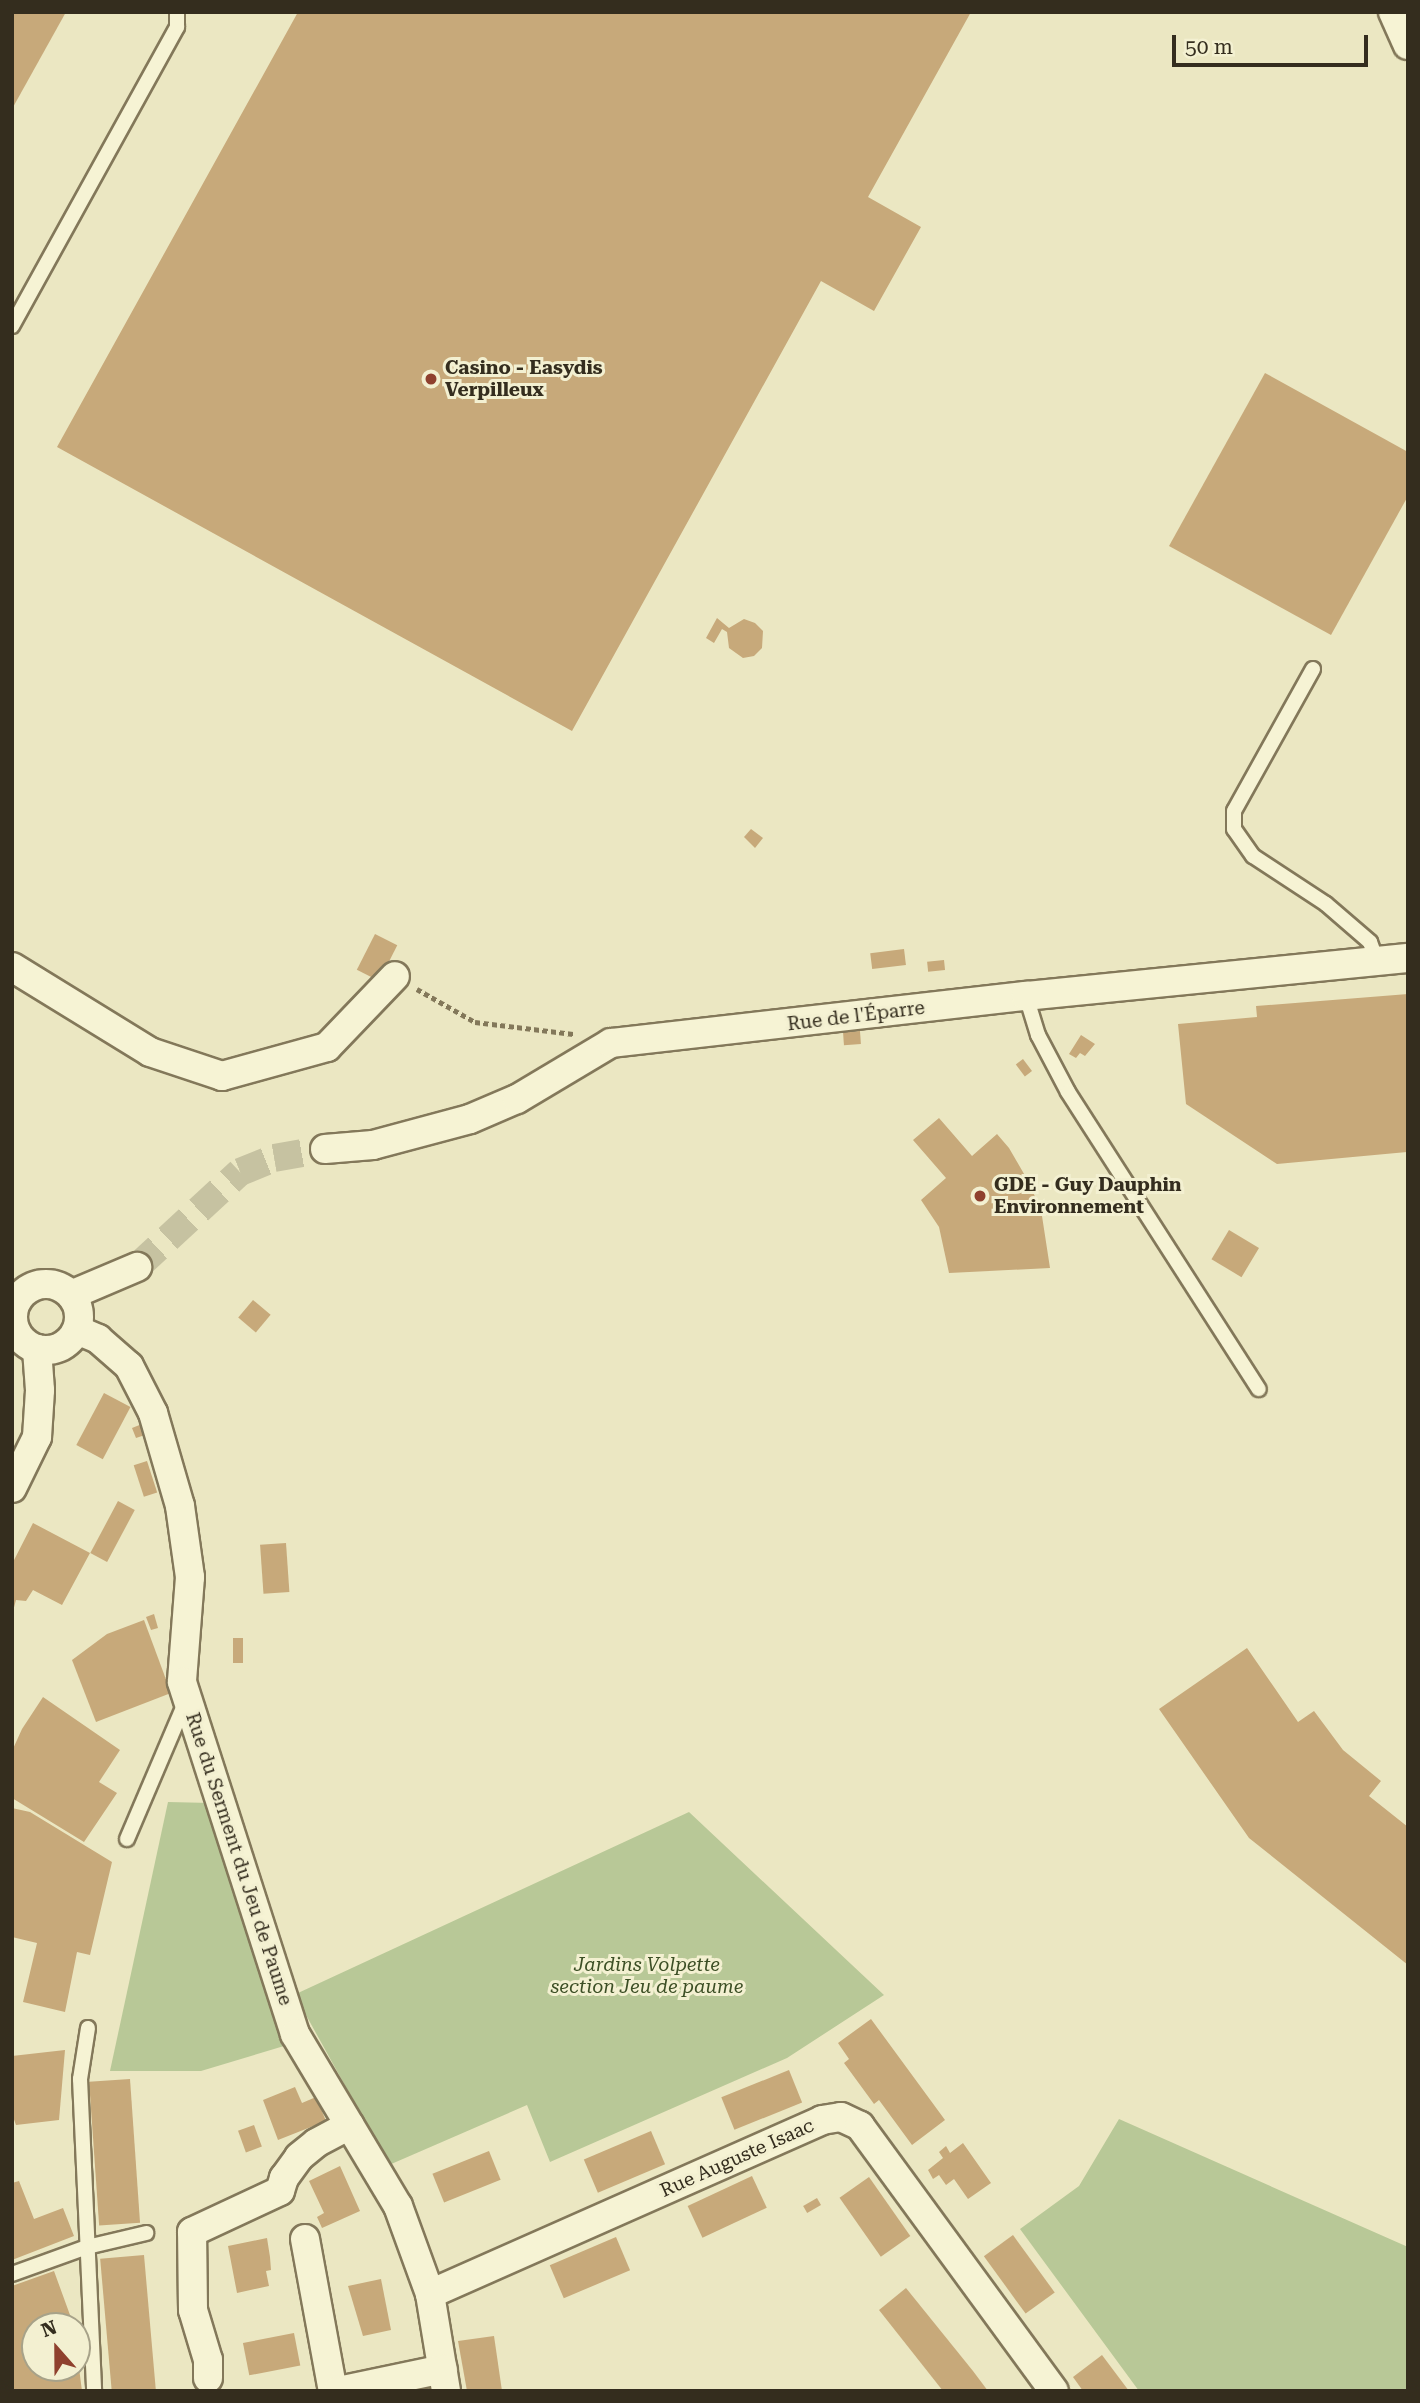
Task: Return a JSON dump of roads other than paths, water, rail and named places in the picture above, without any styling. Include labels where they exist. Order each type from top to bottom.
[{"type":"street","points":[[1393,12],[1408,45]]},
{"type":"street","name":"Rue de l'Éparre","points":[[325,1149],[373,1145],[470,1119],[517,1098],[611,1043],[1026,996],[1408,958]]},
{"type":"street","points":[[12,967],[150,1052],[222,1076],[327,1047],[395,976]]},
{"type":"street","points":[[71,1295],[137,1267]]},
{"type":"street","points":[[42,1284],[63,1289],[71,1295],[79,1312],[77,1330],[65,1344],[57,1348],[37,1349],[22,1339],[16,1331],[15,1300],[42,1284]]},
{"type":"street","name":"Rue du Serment du Jeu de Paume","points":[[77,1330],[98,1339],[128,1366],[153,1413],[180,1506],[190,1577],[182,1682],[295,2034],[398,2206],[430,2294],[444,2380]]},
{"type":"street","points":[[12,1489],[37,1437],[40,1390],[37,1349]]},
{"type":"street","name":"Rue Auguste Isaac","points":[[430,2294],[822,2120],[841,2117],[860,2126],[1054,2391]]},
{"type":"street","points":[[208,2378],[208,2360],[193,2310],[191,2232],[281,2191],[284,2178],[299,2157],[316,2143],[350,2126]]},
{"type":"street","points":[[305,2239],[333,2391]]},
{"type":"street","points":[[338,2391],[444,2380]]},
{"type":"lane","points":[[12,326],[177,27],[177,12]]},
{"type":"lane","points":[[1313,669],[1234,811],[1234,829],[1253,856],[1326,904],[1370,942],[1377,961]]},
{"type":"lane","points":[[1026,996],[1038,1035],[1068,1092],[1259,1389]]},
{"type":"lane","points":[[127,1839],[187,1698]]},
{"type":"lane","points":[[88,2028],[80,2079],[94,2391]]},
{"type":"lane","points":[[12,2274],[87,2247],[146,2233]]},
{"type":"tunnel","points":[[137,1267],[240,1172],[274,1158],[325,1149]]},
{"type":"place","name":"Casino - Easydis Verpilleux","points":[[431,379]]},
{"type":"place","name":"GDE - Guy Dauphin Environnement","points":[[980,1196]]},
{"type":"park label","name":"Jardins Volpette section Jeu de paume","points":[[647,1976]]}]
